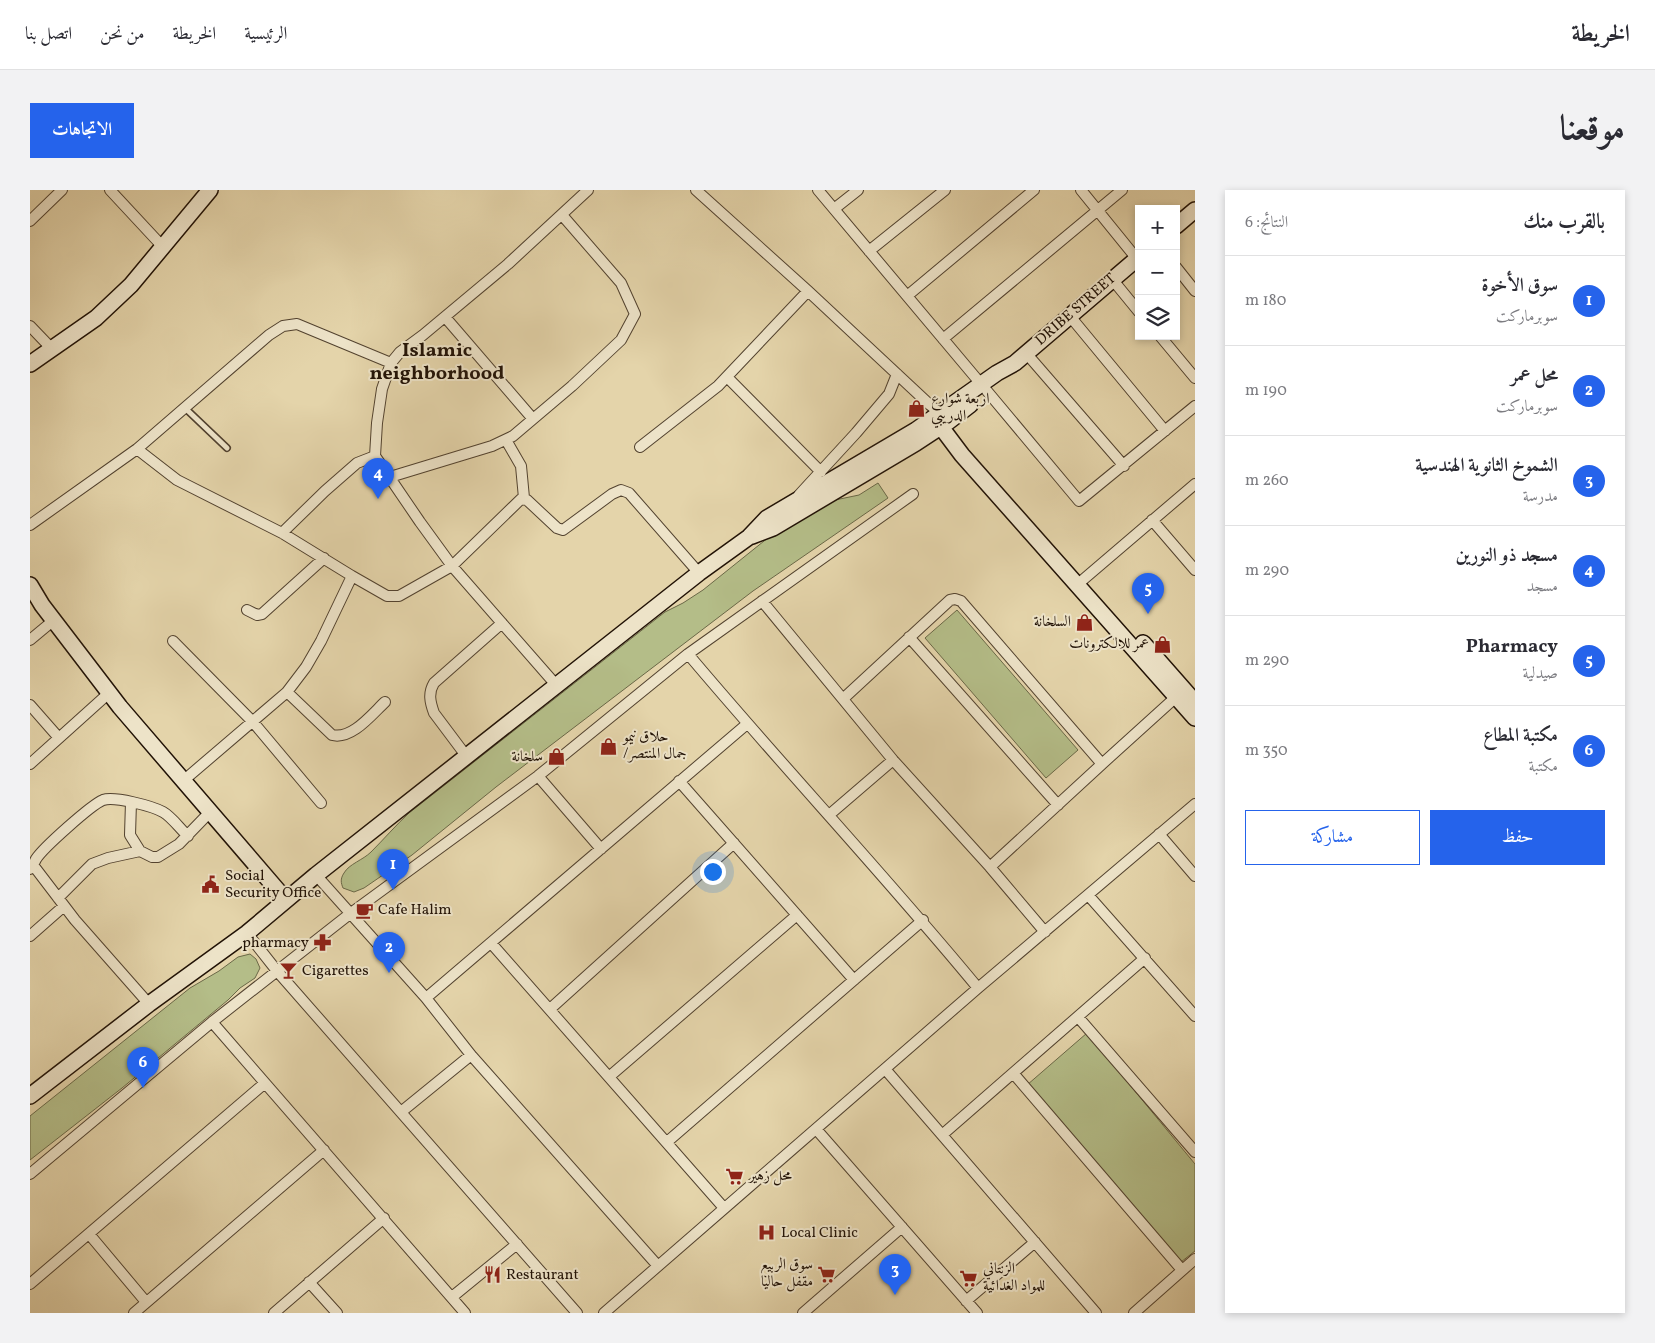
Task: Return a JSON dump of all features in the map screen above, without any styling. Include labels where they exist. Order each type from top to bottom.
[{"type":"street","points":[[30,221],[62,190]]},
{"type":"street","points":[[110,190],[163,247]]},
{"type":"street","points":[[30,364],[53,350],[96,318],[124,292],[210,190]]},
{"type":"street","points":[[557,686],[452,566],[375,456],[377,423],[381,398],[391,363],[400,352],[508,264],[588,190]]},
{"type":"street","points":[[696,190],[897,374],[939,417],[962,455],[1195,702]]},
{"type":"street","points":[[818,190],[1077,500],[1082,500],[1195,406]]},
{"type":"street","points":[[834,209],[858,190]]},
{"type":"street","points":[[869,251],[944,190]]},
{"type":"street","points":[[907,296],[1034,190]]},
{"type":"street","points":[[1081,190],[1135,254]]},
{"type":"street","points":[[943,339],[1122,190]]},
{"type":"street","points":[[1180,223],[1195,210]]},
{"type":"street","points":[[390,477],[492,446],[514,436],[572,386],[621,340],[635,314],[621,282],[562,215]]},
{"type":"street","name":"DRIBE STREET","points":[[939,417],[1002,378],[1020,358],[1135,261]]},
{"type":"street","points":[[1180,272],[1195,291]]},
{"type":"street","points":[[1112,280],[1135,307]]},
{"type":"street","points":[[640,447],[727,377],[808,291]]},
{"type":"street","points":[[1069,315],[1165,431]]},
{"type":"street","points":[[445,317],[533,419]]},
{"type":"street","points":[[30,525],[137,449],[282,326],[297,324],[391,363]]},
{"type":"street","points":[[30,326],[53,350]]},
{"type":"street","points":[[1163,340],[1195,378]]},
{"type":"street","points":[[1020,358],[1124,466]]},
{"type":"street","points":[[789,504],[821,472],[889,394],[897,374]]},
{"type":"street","points":[[727,377],[821,472]]},
{"type":"street","points":[[30,1096],[149,1004],[247,933],[316,875],[699,574],[749,537],[767,518],[939,417]]},
{"type":"street","points":[[749,537],[773,528],[916,443],[939,417]]},
{"type":"street","points":[[506,440],[521,466],[524,498],[557,528],[563,530],[620,490],[629,493],[699,574]]},
{"type":"street","points":[[137,449],[177,480],[282,533],[387,596],[399,596],[452,566],[524,498]]},
{"type":"street","points":[[282,533],[357,463],[375,456]]},
{"type":"street","points":[[1081,581],[1195,486]]},
{"type":"street","points":[[30,1174],[212,1022],[351,913],[538,776],[688,654],[913,494]]},
{"type":"street","points":[[1152,520],[1195,570]]},
{"type":"street","points":[[247,610],[257,615],[262,614],[324,558]]},
{"type":"street","points":[[183,781],[288,692],[317,648],[352,576]]},
{"type":"street","points":[[1081,581],[1195,718]]},
{"type":"street","points":[[30,585],[109,693],[286,900]]},
{"type":"street","points":[[844,698],[950,600],[955,599],[962,601],[1102,764]]},
{"type":"street","points":[[762,601],[844,698],[893,760],[990,867],[1045,932]]},
{"type":"street","points":[[30,640],[54,620]]},
{"type":"street","points":[[467,757],[434,713],[430,690],[434,683],[502,623]]},
{"type":"street","points":[[910,638],[1058,805]]},
{"type":"street","points":[[173,641],[253,722],[321,803]]},
{"type":"street","points":[[688,654],[747,724],[923,920],[978,988]]},
{"type":"street","points":[[288,692],[332,735],[338,736],[345,735],[354,730],[385,702]]},
{"type":"street","points":[[30,764],[109,693]]},
{"type":"street","points":[[990,867],[1176,697]]},
{"type":"street","points":[[30,705],[59,738]]},
{"type":"street","points":[[426,998],[747,724]]},
{"type":"street","points":[[829,815],[893,760]]},
{"type":"street","points":[[538,776],[601,849]]},
{"type":"street","points":[[680,781],[854,980]]},
{"type":"street","points":[[149,1004],[32,867],[44,849],[98,802],[105,799],[131,802],[164,812],[188,836]]},
{"type":"street","points":[[131,802],[130,835],[140,851],[152,857],[158,857],[179,844],[210,812]]},
{"type":"street","points":[[604,1313],[978,988],[1195,804]]},
{"type":"street","points":[[1159,834],[1195,876]]},
{"type":"street","points":[[550,1009],[734,843]]},
{"type":"street","points":[[30,936],[92,864],[108,858],[140,851]]},
{"type":"street","points":[[316,875],[426,998],[471,1055],[658,1266]]},
{"type":"street","points":[[1088,895],[1195,1016]]},
{"type":"street","points":[[610,1076],[797,915]]},
{"type":"street","points":[[667,1142],[923,920]]},
{"type":"street","points":[[247,933],[277,971],[577,1313]]},
{"type":"street","points":[[491,943],[610,1076],[724,1208]]},
{"type":"street","points":[[942,1135],[1145,958]]},
{"type":"street","points":[[1078,1017],[1195,1152]]},
{"type":"street","points":[[212,1022],[466,1313]]},
{"type":"street","points":[[401,1112],[471,1055]]},
{"type":"street","points":[[884,1069],[1096,1313]]},
{"type":"street","points":[[1013,1073],[1182,1270]]},
{"type":"street","points":[[30,1284],[265,1082]]},
{"type":"street","points":[[816,1129],[977,1313]]},
{"type":"street","points":[[134,1313],[324,1150]]},
{"type":"street","points":[[274,1313],[384,1218]]},
{"type":"street","points":[[803,1313],[902,1227]]},
{"type":"street","points":[[89,1234],[146,1302]]},
{"type":"street","points":[[966,1301],[1035,1242]]},
{"type":"street","points":[[452,1297],[517,1244]]},
{"type":"street","points":[[1134,1313],[1195,1259]]},
{"type":"street","points":[[309,1282],[337,1313]]},
{"type":"lane","points":[[184,408],[227,448]]},
{"type":"green space","points":[[878,483],[888,498],[753,591],[496,787],[412,855],[364,888],[354,892],[343,888],[341,879],[346,870],[371,852],[409,813],[665,612],[703,590],[769,537],[835,500],[859,495]]},
{"type":"green space","points":[[957,610],[1078,750],[1046,778],[925,638]]},
{"type":"green space","points":[[250,954],[256,959],[260,968],[255,978],[240,988],[122,1088],[30,1160],[30,1116],[190,988],[238,957]]},
{"type":"green space","points":[[1087,1033],[1195,1164],[1195,1251],[1181,1262],[1027,1085]]},
{"type":"place","name":"اربعة شوارع الدريبي","points":[[917,408]]},
{"type":"place","name":"مسجد ذو النورين","points":[[378,499]]},
{"type":"place","name":"Pharmacy","points":[[1148,614]]},
{"type":"place","name":"السلخانة","points":[[1085,622]]},
{"type":"place","name":"عمر للالكترونات","points":[[1163,644]]},
{"type":"place","name":"حلاق نيمو /جمال المنتصر","points":[[609,746]]},
{"type":"place","name":"سلخانة","points":[[557,757]]},
{"type":"place","name":"Social Security Office","points":[[211,885]]},
{"type":"place","name":"سوق الأخوة","points":[[393,890]]},
{"type":"place","name":"Cafe Halim","points":[[364,910]]},
{"type":"place","name":"pharmacy","points":[[323,943]]},
{"type":"place","name":"Cigarettes","points":[[288,971]]},
{"type":"place","name":"محل عمر","points":[[389,973]]},
{"type":"place","name":"مكتبة المطاع","points":[[143,1088]]},
{"type":"place","name":"محل زهير","points":[[735,1176]]},
{"type":"place","name":"Local Clinic","points":[[767,1233]]},
{"type":"place","name":"سوق الربيع مقفل حاليا","points":[[827,1274]]},
{"type":"place","name":"Restaurant","points":[[492,1275]]},
{"type":"place","name":"الزنتاني للمواد الغدائية","points":[[969,1278]]},
{"type":"place","name":"الشموخ الثانوية الهندسية","points":[[895,1295]]},
{"type":"district","name":"Islamic neighborhood","points":[[437,362]]}]
